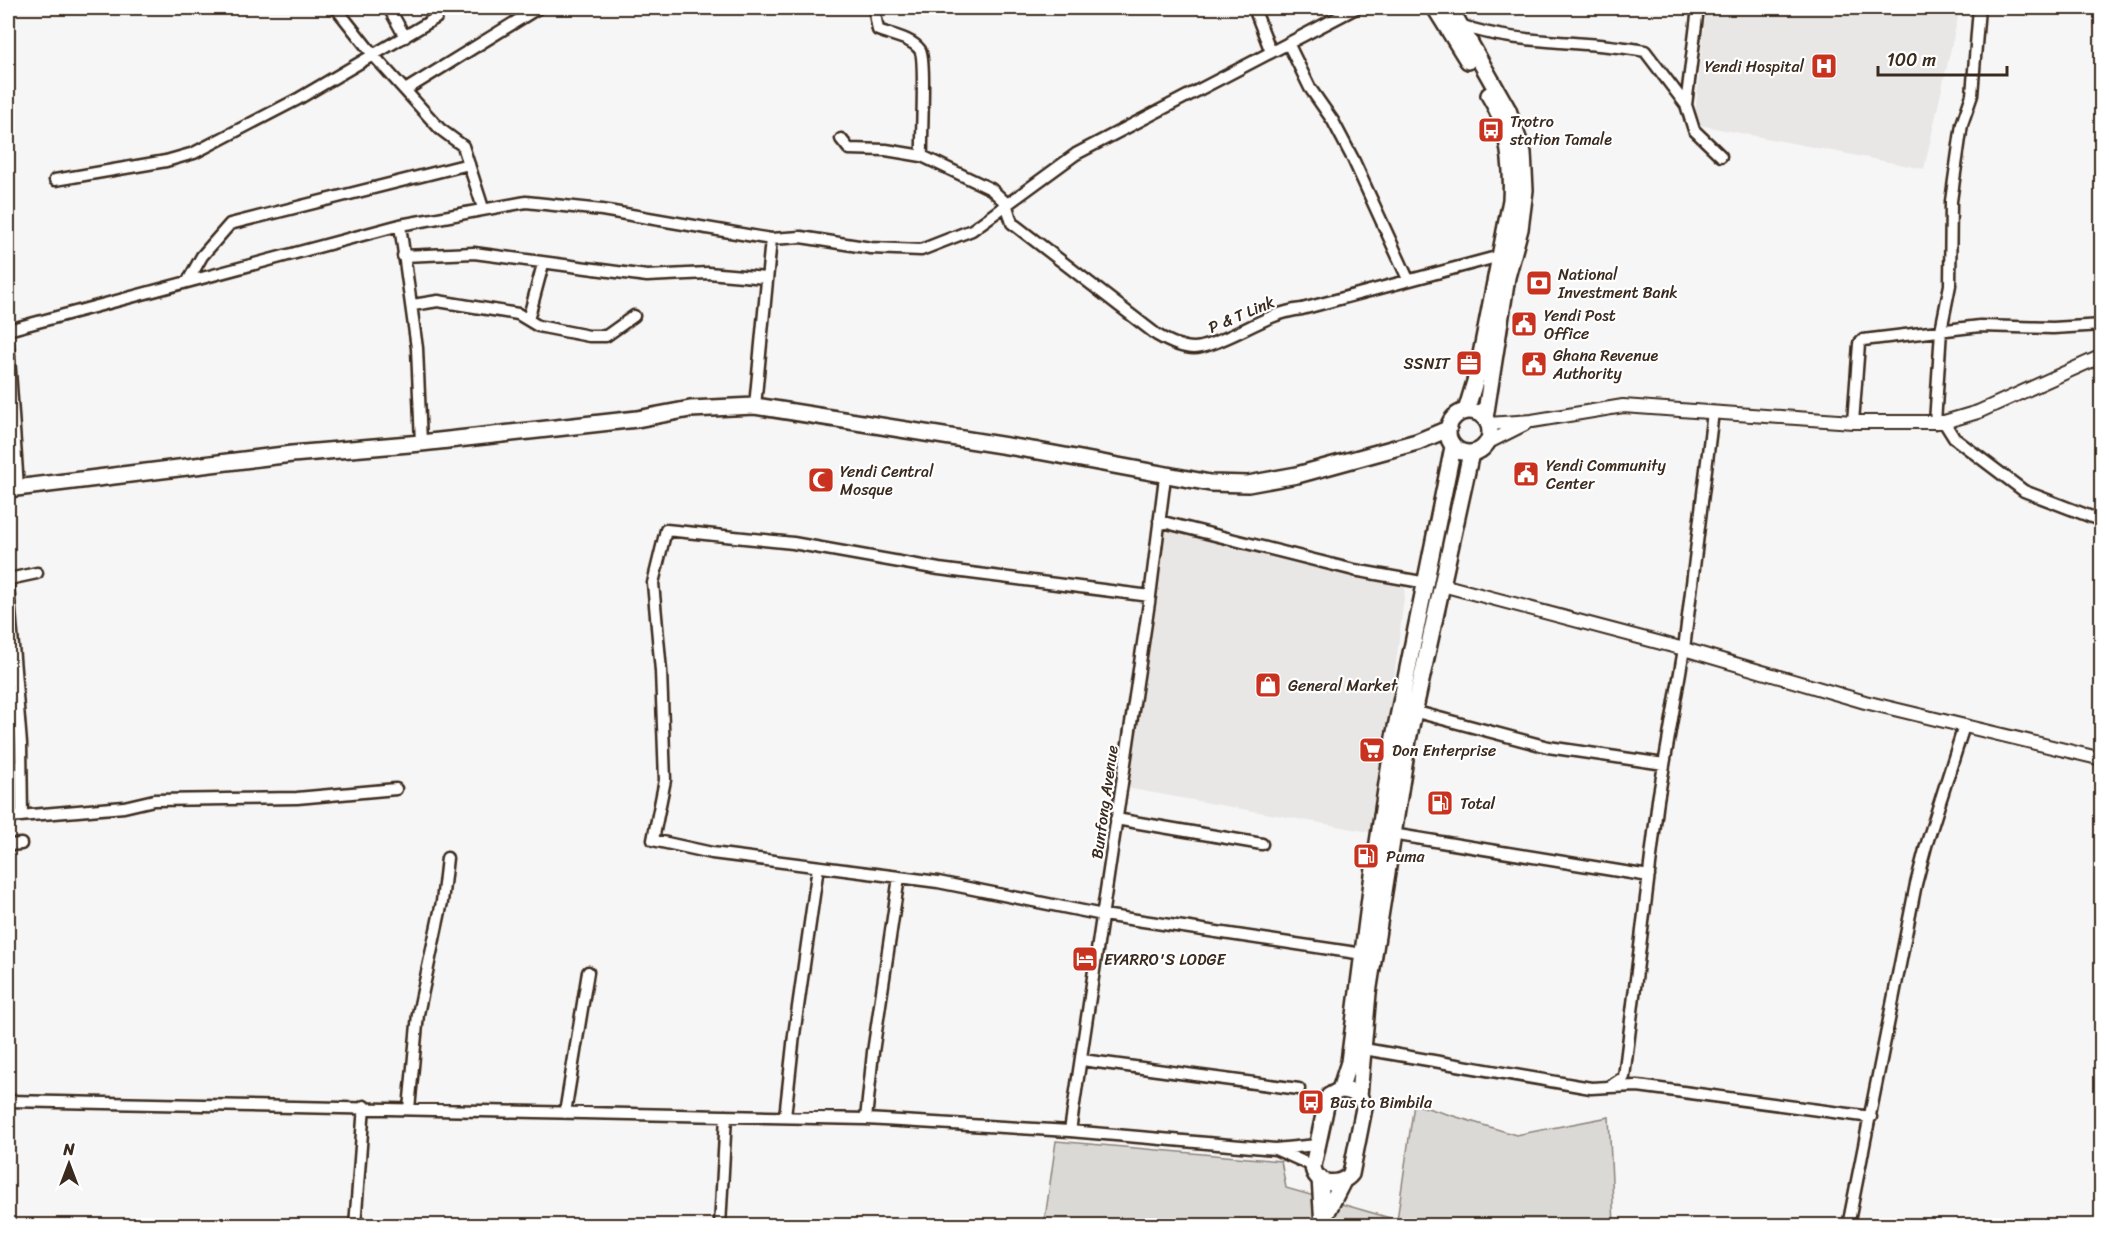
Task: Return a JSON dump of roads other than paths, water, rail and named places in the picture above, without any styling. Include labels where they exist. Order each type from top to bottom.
[{"type":"highway","points":[[1436,8],[1494,103],[1510,148],[1513,171],[1511,200],[1477,375],[1466,411]]},
{"type":"highway","points":[[1316,1172],[1333,1183],[1343,1181],[1352,1174],[1364,1108],[1359,1096],[1368,993],[1413,711],[1471,453],[1487,443],[1487,421],[1507,277],[1520,229],[1525,190],[1523,153],[1508,110],[1450,8]]},
{"type":"highway","points":[[13,488],[292,453],[420,443],[637,419],[690,409],[755,406],[1038,451],[1165,477],[1210,483],[1248,484],[1297,475],[1417,442],[1450,439],[1471,453]]},
{"type":"highway","points":[[1340,1090],[1349,1062],[1394,737],[1426,583],[1454,417],[1466,411],[1473,411],[1487,421]]},
{"type":"highway","points":[[1324,1222],[1316,1172],[1317,1144],[1327,1101],[1329,1096],[1340,1090],[1352,1091],[1359,1096]]},
{"type":"highway","points":[[1324,1222],[1343,1181]]},
{"type":"main road","points":[[1487,421],[1532,421],[1623,406],[1853,422],[1940,422],[1978,412],[2102,356]]},
{"type":"main road","points":[[1487,443],[1532,421]]},
{"type":"main road","points":[[1442,585],[1684,649],[1865,702],[2102,759]]},
{"type":"street","points":[[336,8],[374,56],[440,129],[463,146],[483,208]]},
{"type":"street","points":[[389,8],[405,37]]},
{"type":"street","points":[[406,89],[538,8]]},
{"type":"street","points":[[874,8],[878,30],[908,41],[919,49],[924,63],[921,109],[922,156]]},
{"type":"street","points":[[1254,8],[1271,52]]},
{"type":"street","points":[[8,330],[400,225],[483,208],[526,202],[591,209],[771,239],[801,237],[871,248],[921,250],[972,230],[1006,202],[1076,154],[1288,43],[1339,11],[1356,8]]},
{"type":"street","points":[[1686,105],[1698,8]]},
{"type":"street","points":[[1979,8],[1972,95],[1962,124],[1951,201],[1950,285],[1941,330],[1940,422],[1954,438],[2024,491],[2102,521]]},
{"type":"street","points":[[55,180],[166,161],[194,153],[298,99],[436,18]]},
{"type":"street","points":[[1460,25],[1489,35],[1645,51],[1686,105],[1694,130],[1721,156]]},
{"type":"street","points":[[1288,43],[1310,88],[1333,122],[1353,159],[1408,279]]},
{"type":"street","points":[[841,139],[849,149],[922,156],[991,189],[1006,202]]},
{"type":"street","points":[[188,281],[202,256],[230,224],[469,164]]},
{"type":"street","name":"P & T Link","points":[[1006,202],[1012,223],[1157,335],[1173,344],[1200,348],[1281,311],[1302,309],[1500,256]]},
{"type":"street","points":[[400,225],[412,305],[420,443]]},
{"type":"street","points":[[755,406],[771,239]]},
{"type":"street","points":[[404,256],[474,253],[543,264],[647,276],[708,273],[766,278]]},
{"type":"street","points":[[528,320],[543,264]]},
{"type":"street","points":[[412,305],[438,301],[518,314],[538,326],[564,332],[606,336],[634,315]]},
{"type":"street","points":[[1853,422],[1859,344],[1863,340],[1980,326],[2053,328],[2102,325]]},
{"type":"street","points":[[8,342],[13,488]]},
{"type":"street","points":[[1609,1087],[1624,1077],[1664,764],[1684,649],[1713,412]]},
{"type":"street","name":"Bunfong Avenue","points":[[1070,1131],[1150,596],[1165,477]]},
{"type":"street","points":[[1158,521],[1354,570],[1426,583]]},
{"type":"street","points":[[1150,596],[939,569],[793,543],[666,530],[653,583],[661,671],[665,780],[653,840],[712,853],[983,890],[1103,915],[1363,954]]},
{"type":"street","points":[[22,816],[21,744],[8,585],[9,579],[14,576],[37,573]]},
{"type":"street","points":[[1413,711],[1548,747],[1664,764]]},
{"type":"street","points":[[1848,1226],[1916,884],[1964,726]]},
{"type":"street","points":[[8,818],[124,807],[154,800],[297,798],[396,789]]},
{"type":"street","points":[[1116,819],[1262,844]]},
{"type":"street","points":[[1392,834],[1649,876]]},
{"type":"street","points":[[8,845],[21,844]]},
{"type":"street","points":[[409,1109],[418,1014],[442,902],[447,858]]},
{"type":"street","points":[[785,1117],[794,1035],[818,867]]},
{"type":"street","points":[[866,1119],[873,1052],[899,878]]},
{"type":"street","points":[[565,1113],[588,972]]},
{"type":"street","points":[[1364,1049],[1591,1088],[1638,1086],[1871,1117]]},
{"type":"street","points":[[1082,1060],[1299,1089]]},
{"type":"street","points":[[8,1101],[364,1106],[409,1109],[866,1119],[1070,1131],[1275,1149],[1317,1144]]},
{"type":"street","points":[[356,1226],[364,1106]]},
{"type":"street","points":[[720,1226],[726,1116]]},
{"type":"street","points":[[1275,1149],[1316,1172]]},
{"type":"place","name":"Yendi Hospital","points":[[1824,66]]},
{"type":"place","name":"Trotro station Tamale","points":[[1491,130]]},
{"type":"place","name":"National Investment Bank","points":[[1539,283]]},
{"type":"place","name":"Yendi Post Office","points":[[1524,324]]},
{"type":"place","name":"SSNIT","points":[[1469,363]]},
{"type":"place","name":"Ghana Revenue Authority","points":[[1534,364]]},
{"type":"place","name":"Yendi Community Center","points":[[1526,474]]},
{"type":"place","name":"Yendi Central Mosque","points":[[821,480]]},
{"type":"place","name":"General Market","points":[[1268,685]]},
{"type":"place","name":"Don Enterprise","points":[[1372,750]]},
{"type":"place","name":"Total","points":[[1440,803]]},
{"type":"place","name":"Puma","points":[[1366,856]]},
{"type":"place","name":"EYARRO'S LODGE","points":[[1085,959]]},
{"type":"place","name":"Bus to Bimbila","points":[[1311,1102]]}]
